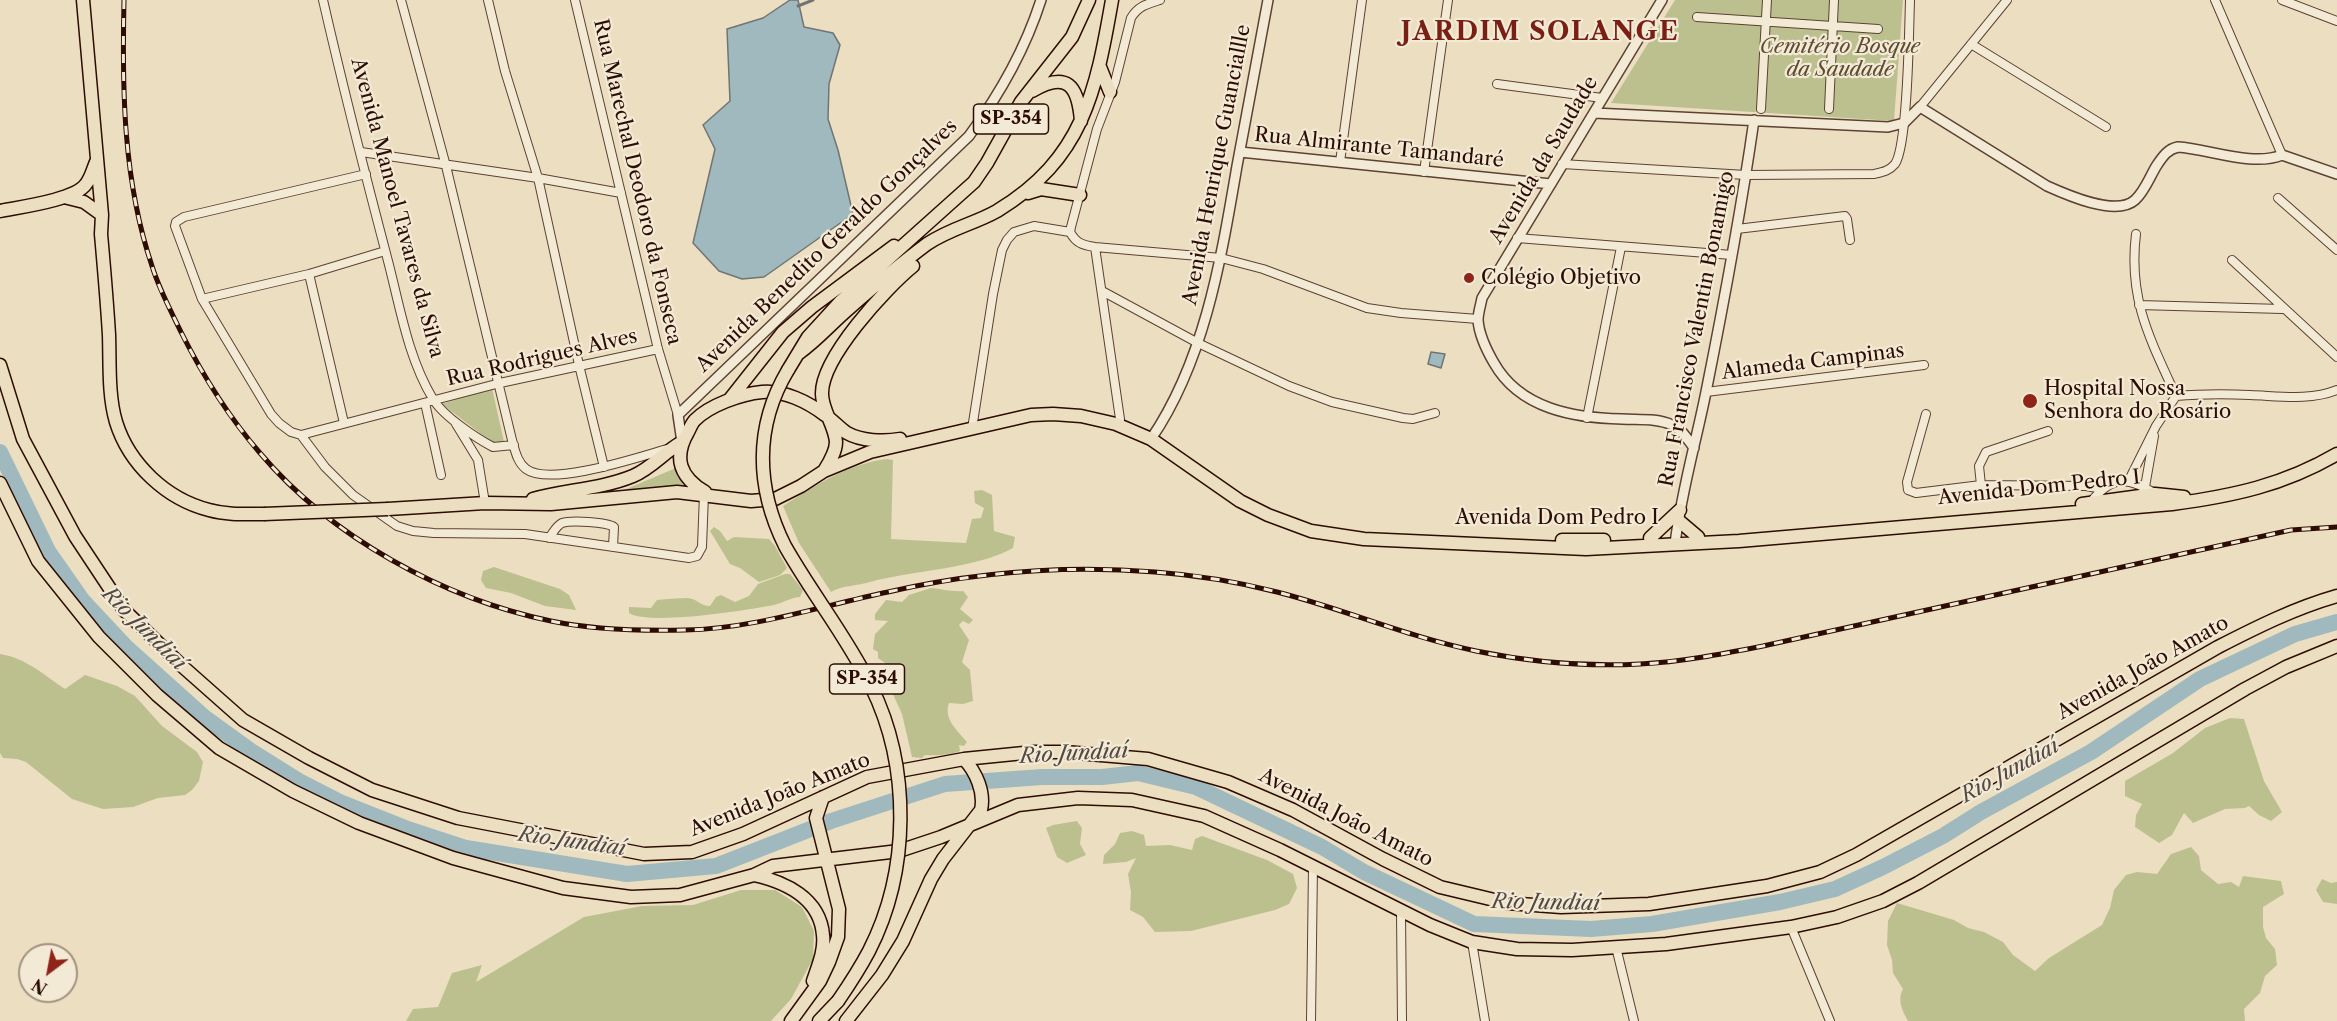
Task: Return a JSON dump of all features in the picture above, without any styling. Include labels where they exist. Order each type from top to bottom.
[{"type":"main road","points":[[82,0],[102,215],[101,234],[111,385],[116,421],[127,449],[143,470],[168,491],[187,502],[209,510],[235,514],[264,514],[485,503],[551,504],[676,492],[751,501],[775,499],[824,471],[870,452],[935,435]]},
{"type":"main road","name":"SP-354","points":[[819,1021],[838,1001],[870,950],[886,910],[897,866],[900,806],[896,763],[887,725],[872,688],[798,568],[775,526],[764,488],[762,446],[770,407],[788,370],[808,337],[840,302],[974,182],[987,163],[1015,110],[1072,37],[1089,0]]},
{"type":"main road","name":"SP-354","points":[[799,353],[927,244],[952,229],[980,218],[1018,197],[1039,179],[1061,154],[1081,122],[1092,96],[1100,67],[1112,0]]},
{"type":"main road","points":[[1100,67],[1110,92]]},
{"type":"main road","points":[[1026,95],[1045,84],[1057,82],[1068,84],[1076,93],[1081,122]]},
{"type":"main road","points":[[0,211],[64,197],[81,190],[86,185],[96,160]]},
{"type":"main road","points":[[1018,197],[1041,189],[1080,195]]},
{"type":"main road","points":[[64,197],[84,202],[102,215]]},
{"type":"main road","points":[[824,471],[833,454],[836,442],[826,415],[822,395],[822,381],[830,361],[902,275],[934,249],[980,218]]},
{"type":"main road","points":[[730,399],[760,358],[790,326],[848,279],[921,229]]},
{"type":"main road","name":"Avenida João Amato","points":[[0,365],[23,439],[75,536],[124,610],[243,720],[309,758],[372,790],[458,818],[644,854],[692,852],[743,834],[867,777],[964,759],[1034,752],[1065,752],[1148,759],[1228,782],[1293,810],[1440,887],[1507,903],[1561,907],[1649,904],[1767,886],[1820,872],[1856,855],[2218,647],[2270,620],[2311,603],[2337,596]]},
{"type":"main road","points":[[523,502],[632,476],[654,465],[677,445],[694,420],[730,399],[765,392],[782,394],[808,403],[846,432],[866,439],[894,440],[935,435]]},
{"type":"main road","name":"Avenida Dom Pedro I","points":[[935,435],[1011,411],[1045,408],[1095,412],[1120,418],[1243,495],[1290,518],[1332,529],[1419,537],[1590,540],[1650,538],[1675,541],[1698,537],[2087,507],[2172,504],[2210,499],[2273,484],[2318,465],[2337,454]]},
{"type":"main road","name":"Avenida Dom Pedro I","points":[[972,425],[1030,415],[1053,414],[1090,418],[1116,424],[1152,437],[1240,501],[1268,515],[1311,531],[1364,539],[1586,549],[1675,541],[1957,524],[2087,507],[2150,491],[2210,499]]},
{"type":"main road","points":[[677,445],[683,474],[692,485],[707,494]]},
{"type":"main road","points":[[0,483],[38,561],[99,637],[157,695],[219,748],[293,791],[359,823],[453,858],[563,888],[631,897],[680,895],[754,875],[773,866],[899,851],[1018,805],[1078,798],[1132,800],[1204,816],[1313,866],[1430,925],[1473,942],[1517,949],[1572,950],[1666,944],[1791,927],[1837,917],[1883,901],[2245,689],[2286,667],[2337,646]]},
{"type":"main road","points":[[1650,538],[1679,515],[1698,537]]},
{"type":"main road","points":[[846,1021],[882,975],[903,941],[937,869],[981,810],[983,802],[976,773],[964,759]]},
{"type":"main road","points":[[791,1021],[820,981],[838,936],[839,909],[816,818],[823,797]]},
{"type":"main road","points":[[754,875],[774,880],[795,890],[814,907],[823,934],[821,956],[808,996]]},
{"type":"street","name":"Avenida Manoel Tavares da Silva","points":[[323,0],[385,251],[408,338],[429,401],[493,447],[514,445]]},
{"type":"street","points":[[401,0],[446,166],[520,462],[531,472],[544,474],[604,467],[677,445]]},
{"type":"street","points":[[488,0],[505,71],[538,178],[604,467]]},
{"type":"street","name":"Rua Marechal Deodoro da Fonseca","points":[[575,0],[658,349],[678,415],[677,445]]},
{"type":"street","name":"Avenida Benedito Geraldo Gonçalves","points":[[678,415],[969,136],[992,104],[1019,57],[1041,0]]},
{"type":"street","points":[[1070,232],[1097,129],[1115,81],[1131,18],[1144,5],[1160,0]]},
{"type":"street","name":"Avenida Henrique Guanciallle","points":[[1152,437],[1191,363],[1221,258],[1268,0]]},
{"type":"street","points":[[1340,162],[1362,0]]},
{"type":"street","points":[[1424,172],[1448,0]]},
{"type":"street","name":"Avenida da Saudade","points":[[1478,319],[1482,298],[1662,0]]},
{"type":"street","points":[[1761,109],[1767,0]]},
{"type":"street","points":[[1829,109],[1834,0]]},
{"type":"street","points":[[1562,164],[1746,175],[1875,174],[1888,171],[1896,162],[1904,123],[1910,0]]},
{"type":"street","points":[[1594,113],[1888,127],[1904,123],[1920,107],[2007,0]]},
{"type":"street","points":[[2215,0],[2282,155]]},
{"type":"street","points":[[2282,0],[2337,21]]},
{"type":"street","points":[[1698,18],[1878,29]]},
{"type":"street","points":[[1971,44],[2106,128]]},
{"type":"street","points":[[1497,84],[1602,98]]},
{"type":"street","points":[[1920,107],[2046,186],[2067,195],[2115,207],[2126,206],[2140,194],[2163,156],[2171,148],[2188,148],[2252,159],[2272,159],[2282,155],[2337,174]]},
{"type":"street","name":"Rua Francisco Valentin Bonamigo","points":[[1675,541],[1737,230],[1754,120]]},
{"type":"street","points":[[361,152],[538,178],[621,193]]},
{"type":"street","name":"Rua Almirante Tamandaré","points":[[1240,152],[1551,184]]},
{"type":"street","points":[[366,174],[184,217],[176,222],[175,230],[202,299],[271,414],[291,432],[302,435],[325,467],[353,495],[397,526],[413,531],[494,532],[689,558],[697,556],[702,547],[707,494]]},
{"type":"street","points":[[2278,198],[2337,250]]},
{"type":"street","points":[[1737,230],[1845,216],[1850,240]]},
{"type":"street","points":[[972,425],[1002,250],[1014,232],[1034,226],[1070,232],[1079,244],[1095,247],[1221,258],[1263,269],[1367,308],[1478,319],[1486,351],[1500,374],[1535,403],[1552,410],[1587,418],[1661,421],[1676,426],[1694,448]]},
{"type":"street","points":[[2136,234],[2135,287],[2139,305],[2146,330],[2176,396]]},
{"type":"street","points":[[1517,238],[1732,255]]},
{"type":"street","points":[[1095,247],[1120,418]]},
{"type":"street","points":[[1587,418],[1621,247]]},
{"type":"street","points":[[202,299],[309,274],[385,251]]},
{"type":"street","points":[[2232,260],[2282,309],[2337,357]]},
{"type":"street","points":[[309,274],[344,423]]},
{"type":"street","points":[[1102,291],[1198,343],[1269,377],[1332,402],[1413,419],[1435,413]]},
{"type":"street","points":[[2139,305],[2282,309]]},
{"type":"street","name":"Rua Rodrigues Alves","points":[[302,435],[500,383],[658,349]]},
{"type":"street","name":"Alameda Campinas","points":[[1706,392],[1923,365]]},
{"type":"street","points":[[2176,396],[2211,393],[2303,396],[2325,395],[2337,390]]},
{"type":"street","points":[[2129,480],[2156,426],[2176,396]]},
{"type":"street","points":[[429,401],[441,475]]},
{"type":"street","points":[[1926,414],[1907,482],[1908,490],[1916,493],[1981,485],[2085,486],[2103,489]]},
{"type":"street","points":[[451,417],[478,460],[485,503]]},
{"type":"street","points":[[2150,491],[2156,426]]},
{"type":"street","points":[[1981,485],[1979,466],[1986,452],[2048,431]]},
{"type":"street","points":[[2087,507],[2103,489],[2112,483],[2129,480],[2172,504]]},
{"type":"street","points":[[549,538],[557,527],[566,522],[606,524],[615,527],[613,547]]},
{"type":"street","points":[[1311,1021],[1313,866]]},
{"type":"street","points":[[1401,910],[1402,1021]]},
{"type":"street","points":[[1791,927],[1830,1021]]},
{"type":"street","points":[[1473,942],[1485,1021]]},
{"type":"street","points":[[1616,947],[1634,1021]]},
{"type":"green space","name":"Cemitério Bosque da Saudade","points":[[1675,0],[1903,0],[1894,121],[1611,103]]},
{"type":"green space","points":[[492,388],[504,442],[494,444],[442,404]]},
{"type":"green space","points":[[887,459],[893,460],[891,539],[966,543],[972,519],[981,518],[984,508],[975,503],[974,491],[982,490],[992,495],[994,531],[1015,537],[1013,548],[963,565],[887,578],[831,592],[799,543],[783,506],[820,483],[845,471]]},
{"type":"green space","points":[[676,468],[688,490],[612,495]]},
{"type":"green space","points":[[714,527],[727,541],[734,537],[769,539],[787,568],[780,575],[759,582],[740,568],[730,564],[710,531]]},
{"type":"green space","points":[[494,567],[560,589],[569,595],[576,610],[545,606],[511,593],[486,588],[481,580],[483,571]]},
{"type":"green space","points":[[790,574],[803,590],[800,597],[774,605],[699,616],[656,618],[640,617],[629,613],[629,607],[651,608],[657,600],[688,598],[710,606],[716,597],[721,595],[735,602],[749,596],[758,584]]},
{"type":"green space","points":[[931,588],[963,591],[968,597],[960,609],[973,620],[969,624],[963,621],[959,625],[969,640],[962,662],[970,670],[973,701],[963,704],[949,703],[950,719],[967,742],[964,746],[959,745],[960,751],[943,755],[925,755],[922,758],[912,757],[902,714],[891,690],[891,681],[899,676],[898,669],[878,658],[878,652],[873,649],[875,634],[888,621],[875,620],[875,614],[886,600],[902,602],[909,595]]},
{"type":"green space","points":[[0,654],[26,663],[65,689],[85,675],[117,686],[135,696],[162,726],[197,752],[203,762],[199,781],[185,795],[158,798],[133,807],[103,809],[72,799],[26,762],[3,758],[0,753]]},
{"type":"green space","points":[[2230,718],[2244,719],[2264,781],[2282,812],[2271,821],[2259,815],[2249,806],[2225,809],[2193,823],[2184,813],[2172,835],[2159,843],[2135,827],[2136,815],[2142,804],[2125,796],[2125,781],[2173,753],[2205,728]]},
{"type":"green space","points":[[1077,821],[1082,828],[1080,844],[1086,855],[1067,863],[1057,857],[1046,828]]},
{"type":"green space","points":[[1132,831],[1144,835],[1146,846],[1170,845],[1192,850],[1195,839],[1202,836],[1267,860],[1293,874],[1297,888],[1289,904],[1275,910],[1191,931],[1155,932],[1143,917],[1130,910],[1131,892],[1128,874],[1136,858],[1126,862],[1103,864],[1104,855],[1115,844],[1120,833]]},
{"type":"green space","points":[[2191,847],[2199,856],[2201,870],[2218,884],[2231,882],[2239,887],[2243,876],[2281,881],[2284,894],[2263,907],[2263,927],[2266,938],[2275,949],[2277,965],[2265,976],[2260,993],[2244,1009],[2245,1021],[1908,1021],[1900,1001],[1903,989],[1893,973],[1887,945],[1888,921],[1897,903],[1954,920],[1968,928],[1984,932],[2003,942],[2013,955],[2035,971],[2049,958],[2102,925],[2110,908],[2114,890],[2126,875],[2137,872],[2157,874],[2171,854]]},
{"type":"green space","points":[[2322,879],[2331,883],[2337,882],[2337,904],[2323,902],[2316,890]]},
{"type":"green space","points":[[741,890],[775,890],[802,907],[814,931],[813,959],[791,999],[771,1021],[406,1021],[413,1009],[438,1007],[452,973],[482,965],[476,982],[584,917],[642,906],[693,905]]},
{"type":"water","points":[[790,0],[798,0],[804,27],[833,33],[840,45],[829,84],[828,119],[853,214],[764,277],[742,279],[719,271],[693,243],[715,149],[703,125],[730,101],[727,29],[763,18]]},
{"type":"water","points":[[1431,352],[1445,354],[1441,368],[1428,364]]},
{"type":"waterway","points":[[798,6],[813,0]]},
{"type":"waterway","name":"Rio Jundiaí","points":[[0,452],[48,551],[83,601],[126,647],[204,717],[251,751],[299,781],[342,803],[405,828],[466,848],[627,874],[716,866],[831,821],[945,784],[1042,777],[1102,777],[1138,773],[1196,787],[1322,847],[1364,872],[1474,924],[1591,929],[1652,924],[1780,902],[1835,889],[1943,836],[1981,812],[2091,752],[2200,679],[2295,634],[2337,622]]},
{"type":"railway","points":[[124,0],[123,67],[126,134],[142,234],[155,275],[169,308],[198,364],[227,410],[248,439],[288,483],[320,512],[355,537],[392,560],[470,597],[551,621],[618,629],[710,629],[787,616],[954,579],[1054,570],[1121,570],[1186,575],[1262,588],[1426,638],[1496,655],[1578,664],[1640,664],[1686,660],[1763,646],[2291,530],[2337,527]]},
{"type":"place","name":"Colégio Objetivo","points":[[1469,278]]},
{"type":"place","name":"Hospital Nossa Senhora do Rosário","points":[[2030,401]]},
{"type":"district","name":"JARDIM SOLANGE","points":[[1540,32]]}]
